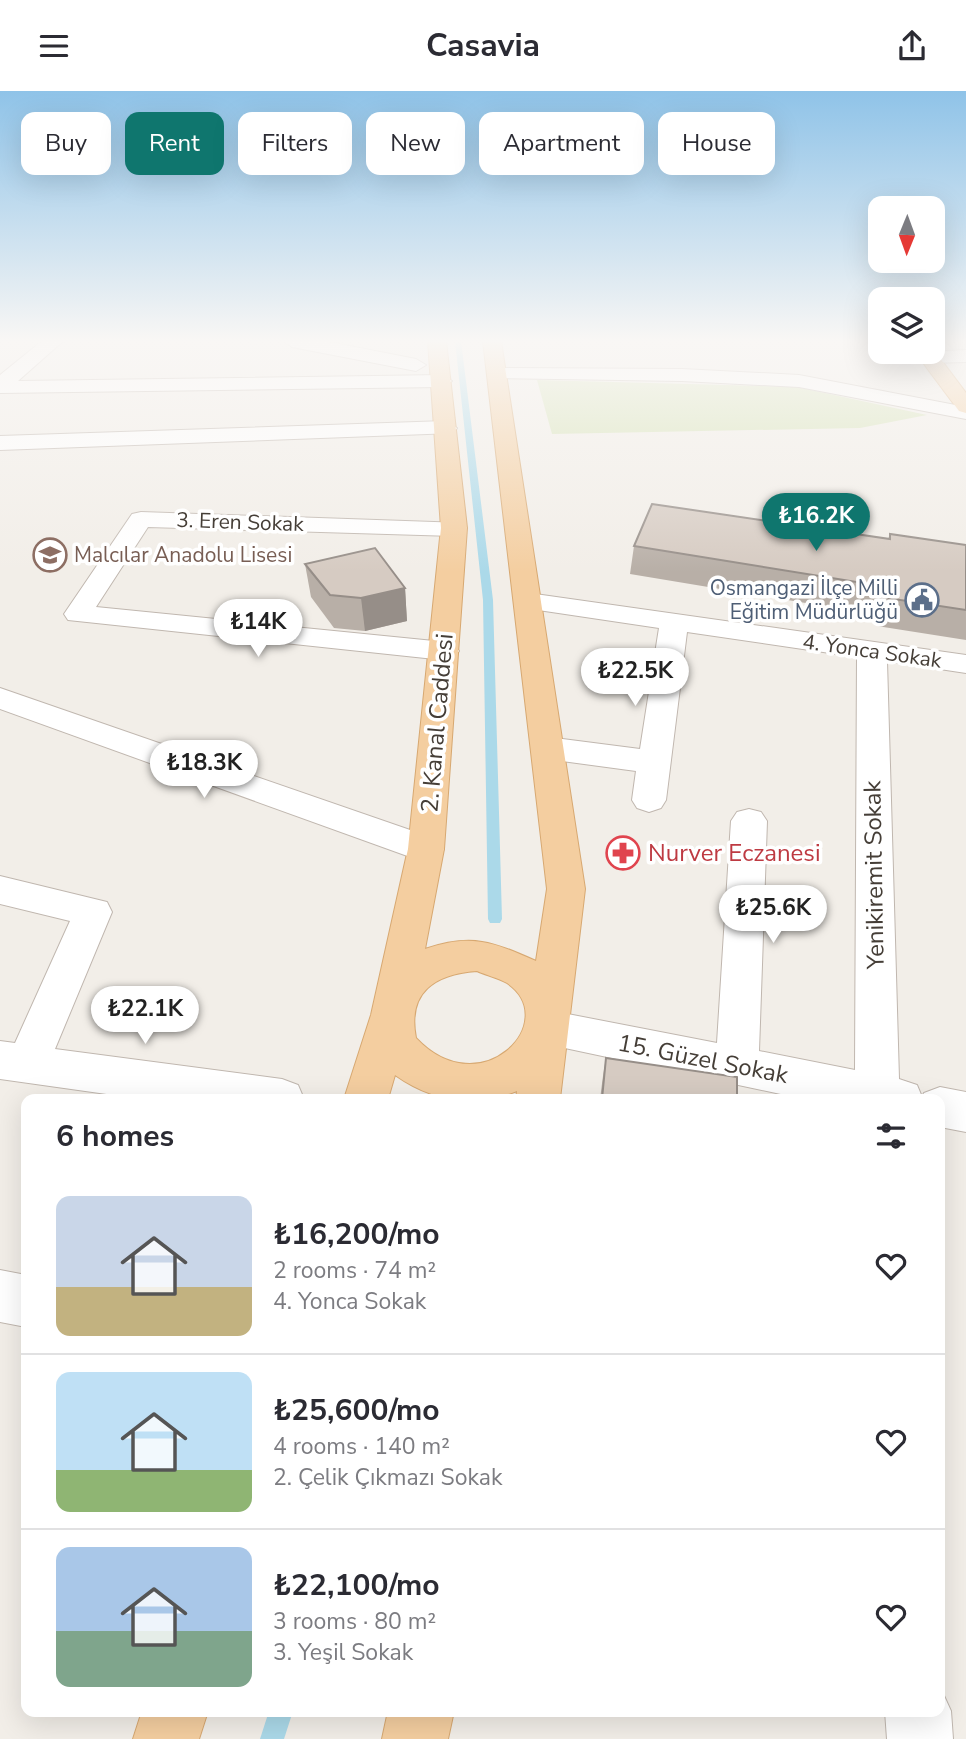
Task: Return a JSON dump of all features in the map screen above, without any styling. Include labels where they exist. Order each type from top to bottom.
[{"type":"main road","name":"2. Kanal Caddesi","points":[[368,1094],[392,1015],[426,849],[454,528],[445,418]]},
{"type":"main road","points":[[503,418],[566,888],[539,1094]]},
{"type":"main road","points":[[480,955],[502,960],[522,972],[538,988],[546,1007],[547,1028],[539,1049],[524,1067],[502,1079],[475,1085],[448,1083],[424,1073],[405,1057],[394,1037],[392,1015],[398,994],[422,969],[455,956],[480,955]]},
{"type":"main road","points":[[166,1739],[173,1717]]},
{"type":"main road","points":[[415,1739],[420,1717]]},
{"type":"street","points":[[0,443],[446,428]]},
{"type":"street","name":"3. Eren Sokak","points":[[444,651],[78,614],[141,519],[454,528]]},
{"type":"street","name":"4. Yonca Sokak","points":[[528,601],[966,664]]},
{"type":"street","points":[[649,800],[674,622]]},
{"type":"street","name":"Yenikiremit Sokak","points":[[872,651],[885,1094]]},
{"type":"street","points":[[0,698],[426,849]]},
{"type":"street","points":[[547,748],[654,762]]},
{"type":"street","points":[[737,1066],[749,821]]},
{"type":"street","points":[[0,891],[93,912],[14,1061],[247,1094]]},
{"type":"street","name":"15. Güzel Sokak","points":[[547,1028],[871,1094]]},
{"type":"street","points":[[945,1108],[966,1112]]},
{"type":"street","points":[[0,1296],[21,1300]]},
{"type":"street","points":[[918,1717],[920,1739]]},
{"type":"green space","points":[[548,418],[912,418],[860,428],[552,434]]},
{"type":"building","points":[[652,504],[890,539],[890,534],[966,545],[966,610],[887,598],[888,587],[634,546]]},
{"type":"building","points":[[375,548],[405,588],[361,598],[330,595],[305,564]]},
{"type":"building","points":[[606,1058],[737,1077],[737,1094],[602,1094]]},
{"type":"waterway","points":[[467,418],[488,600],[495,919]]},
{"type":"waterway","points":[[272,1739],[279,1717]]},
{"type":"place","name":"Malcılar Anadolu Lisesi","points":[[50,555]]},
{"type":"place","name":"Osmangazi İlçe Milli Eğitim Müdürlüğü","points":[[922,600]]},
{"type":"place","name":"Nurver Eczanesi","points":[[623,853]]}]
